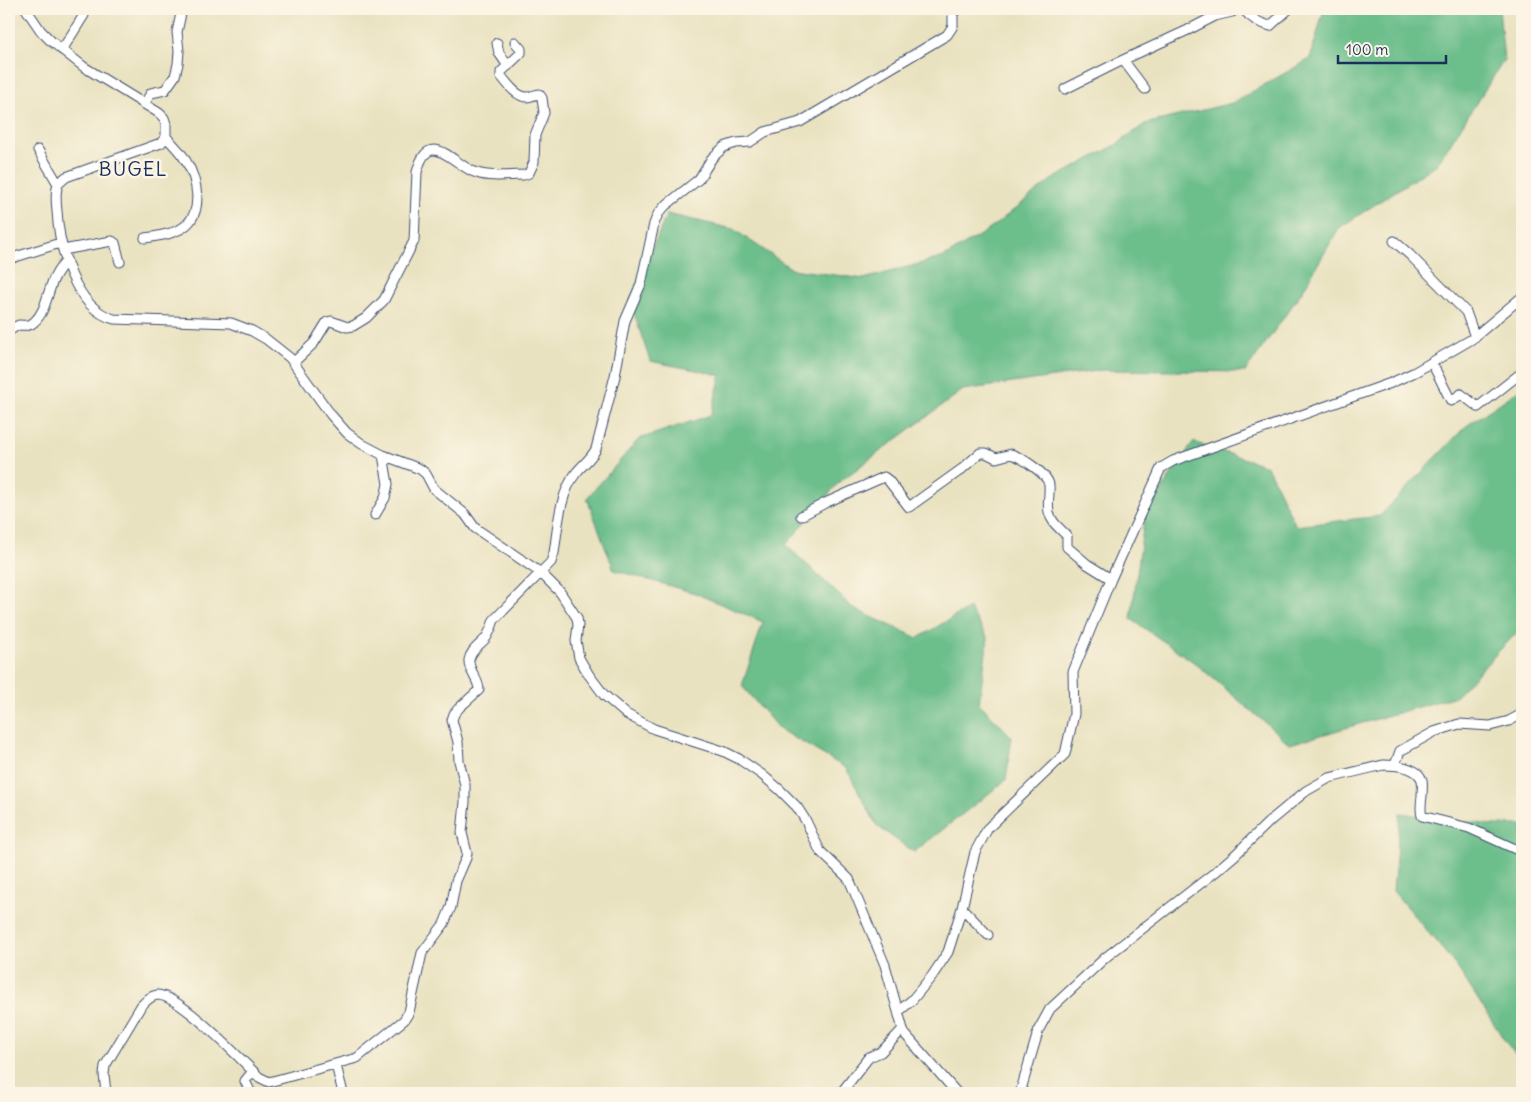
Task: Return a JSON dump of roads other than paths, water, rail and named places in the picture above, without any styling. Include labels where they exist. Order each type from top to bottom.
[{"type":"street","points":[[26,9],[51,42],[84,67],[145,103],[164,118],[166,137],[186,162],[193,177],[197,194],[195,215],[187,225],[180,229],[145,238]]},
{"type":"street","points":[[145,103],[151,94],[165,90],[175,76],[179,51],[178,32],[182,9]]},
{"type":"street","points":[[106,1093],[105,1066],[141,1006],[149,998],[156,995],[166,997],[203,1022],[253,1071],[269,1082],[336,1065],[362,1056],[404,1020],[409,1012],[422,953],[444,924],[451,907],[456,881],[467,853],[462,833],[466,802],[465,786],[459,761],[458,742],[452,720],[459,708],[479,690],[478,681],[470,666],[470,657],[491,630],[494,620],[551,562],[564,496],[576,474],[593,456],[596,449],[615,376],[625,321],[642,284],[650,236],[658,214],[674,198],[699,179],[712,158],[724,147],[736,143],[750,142],[770,130],[800,122],[916,54],[947,35],[953,26],[953,13],[958,9]]},
{"type":"street","points":[[1066,89],[1215,16],[1237,9]]},
{"type":"street","points":[[1243,9],[1257,22],[1270,26],[1289,9]]},
{"type":"street","points":[[62,50],[84,15]]},
{"type":"street","points":[[293,363],[314,343],[327,322],[331,321],[347,327],[354,326],[366,318],[384,300],[414,241],[418,172],[420,161],[426,153],[440,151],[478,174],[524,176],[529,173],[534,160],[536,134],[544,113],[543,104],[538,93],[529,97],[515,91],[500,74],[521,52],[515,42]]},
{"type":"street","points":[[497,43],[499,53],[508,66]]},
{"type":"street","points":[[1123,60],[1145,89]]},
{"type":"street","points":[[58,184],[66,177],[155,146],[166,137]]},
{"type":"street","points":[[38,150],[58,184],[56,199],[62,246],[67,261],[74,280],[92,306],[107,317],[130,320],[231,323],[266,339],[281,350],[293,363],[347,434],[383,455],[420,469],[426,474],[434,489],[464,514],[475,528],[540,573],[560,592],[577,618],[576,641],[579,658],[604,695],[626,714],[654,729],[714,748],[739,760],[762,774],[797,807],[809,826],[820,851],[853,885],[885,965],[903,1029],[957,1093]]},
{"type":"street","points":[[9,259],[62,246],[112,240],[115,243],[120,262]]},
{"type":"street","points":[[1394,242],[1410,255],[1466,312],[1475,337]]},
{"type":"street","points":[[9,331],[19,325],[28,326],[37,319],[44,306],[54,276],[67,261]]},
{"type":"street","points":[[898,1012],[912,1000],[948,952],[962,908],[975,852],[988,828],[1064,754],[1074,714],[1073,672],[1111,579],[1161,468],[1166,464],[1391,383],[1432,363],[1475,337],[1522,297]]},
{"type":"street","points":[[1432,363],[1451,401],[1461,394],[1478,407],[1520,374]]},
{"type":"street","points":[[801,516],[825,502],[884,477],[909,507],[962,469],[980,453],[986,452],[996,458],[1011,454],[1038,470],[1048,480],[1048,510],[1054,525],[1067,536],[1067,547],[1087,564],[1111,579]]},
{"type":"street","points":[[375,515],[385,498],[388,484],[383,455]]},
{"type":"street","points":[[1395,765],[1400,751],[1434,732],[1459,724],[1490,726],[1509,721],[1522,714]]},
{"type":"street","points":[[1020,1093],[1039,1029],[1050,1009],[1106,957],[1228,861],[1271,820],[1306,791],[1329,778],[1383,765],[1395,765],[1415,771],[1421,778],[1422,816],[1469,828],[1522,852]]},
{"type":"street","points":[[962,908],[988,935]]},
{"type":"street","points":[[841,1093],[869,1057],[880,1052],[903,1029]]},
{"type":"street","points":[[336,1065],[342,1093]]},
{"type":"street","points":[[251,1093],[245,1081],[253,1071]]},
{"type":"district","name":"BUGEL","points":[[133,168]]}]
